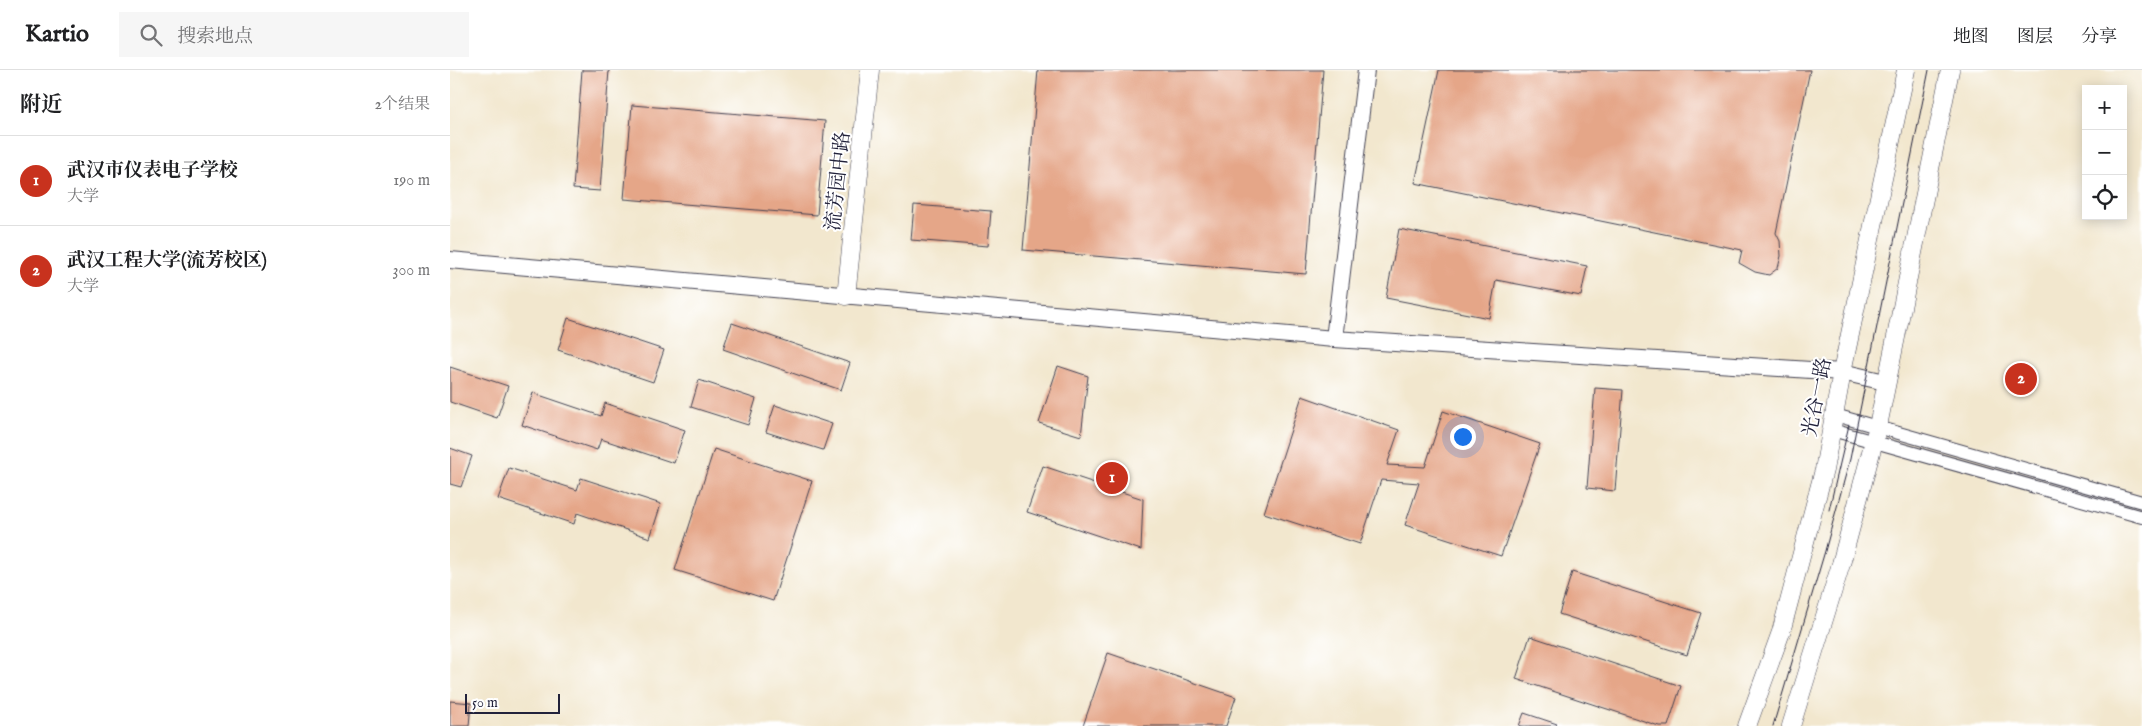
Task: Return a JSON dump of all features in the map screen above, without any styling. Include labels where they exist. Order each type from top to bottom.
[{"type":"main road","name":"流芳园中路","points":[[846,296],[870,70]]},
{"type":"main road","name":"光谷一路","points":[[1747,726],[1781,632],[1822,480],[1842,372],[1906,70]]},
{"type":"main road","points":[[1792,726],[1841,564],[1876,435],[1885,382],[1950,70]]},
{"type":"street","points":[[1334,339],[1366,70]]},
{"type":"street","points":[[450,260],[1334,339],[1842,372],[1885,382]]},
{"type":"street","points":[[1833,423],[2142,502]]},
{"type":"street","points":[[1876,435],[2142,517]]},
{"type":"building","points":[[582,70],[609,70],[600,191],[573,189]]},
{"type":"building","points":[[1038,70],[1323,70],[1306,274],[1023,250]]},
{"type":"building","points":[[1439,70],[1810,70],[1776,233],[1780,241],[1781,256],[1778,268],[1769,275],[1755,272],[1739,263],[1742,250],[1415,183]]},
{"type":"building","points":[[632,105],[825,121],[817,215],[624,199]]},
{"type":"building","points":[[914,205],[991,211],[988,246],[911,240]]},
{"type":"building","points":[[1399,229],[1587,266],[1581,296],[1496,280],[1489,318],[1386,298]]},
{"type":"building","points":[[568,318],[664,350],[653,382],[558,350]]},
{"type":"building","points":[[732,323],[850,363],[841,390],[723,349]]},
{"type":"building","points":[[1058,366],[1088,376],[1081,436],[1039,423]]},
{"type":"building","points":[[450,367],[508,386],[497,418],[450,402]]},
{"type":"building","points":[[699,380],[756,399],[748,425],[691,407]]},
{"type":"building","points":[[1595,388],[1623,390],[1615,491],[1587,488]]},
{"type":"building","points":[[533,393],[601,416],[605,403],[685,430],[674,463],[601,439],[597,450],[522,425]]},
{"type":"building","points":[[1302,396],[1399,430],[1387,465],[1425,467],[1443,411],[1540,444],[1501,556],[1405,525],[1419,483],[1381,480],[1360,544],[1264,513]]},
{"type":"building","points":[[775,405],[832,424],[823,450],[766,432]]},
{"type":"building","points":[[450,448],[472,456],[461,487],[450,484]]},
{"type":"building","points":[[714,449],[812,481],[773,601],[675,570]]},
{"type":"building","points":[[1043,466],[1143,499],[1141,550],[1027,512]]},
{"type":"building","points":[[509,468],[577,490],[581,478],[661,504],[650,538],[577,513],[574,524],[498,499]]},
{"type":"building","points":[[1572,572],[1701,613],[1687,655],[1559,614]]},
{"type":"building","points":[[1530,636],[1681,686],[1668,726],[1659,726],[1516,679]]},
{"type":"building","points":[[1108,653],[1236,697],[1226,726],[1083,726]]},
{"type":"building","points":[[450,701],[471,703],[469,726],[450,726]]},
{"type":"building","points":[[1524,713],[1557,724],[1556,726],[1519,726]]},
{"type":"tram line","points":[[1773,726],[1850,459],[1929,70]]},
{"type":"tram line","points":[[1829,510],[1849,425]]},
{"type":"place","name":"武汉工程大学(流芳校区)","points":[[2021,379]]},
{"type":"place","name":"武汉市仪表电子学校","points":[[1112,478]]}]
